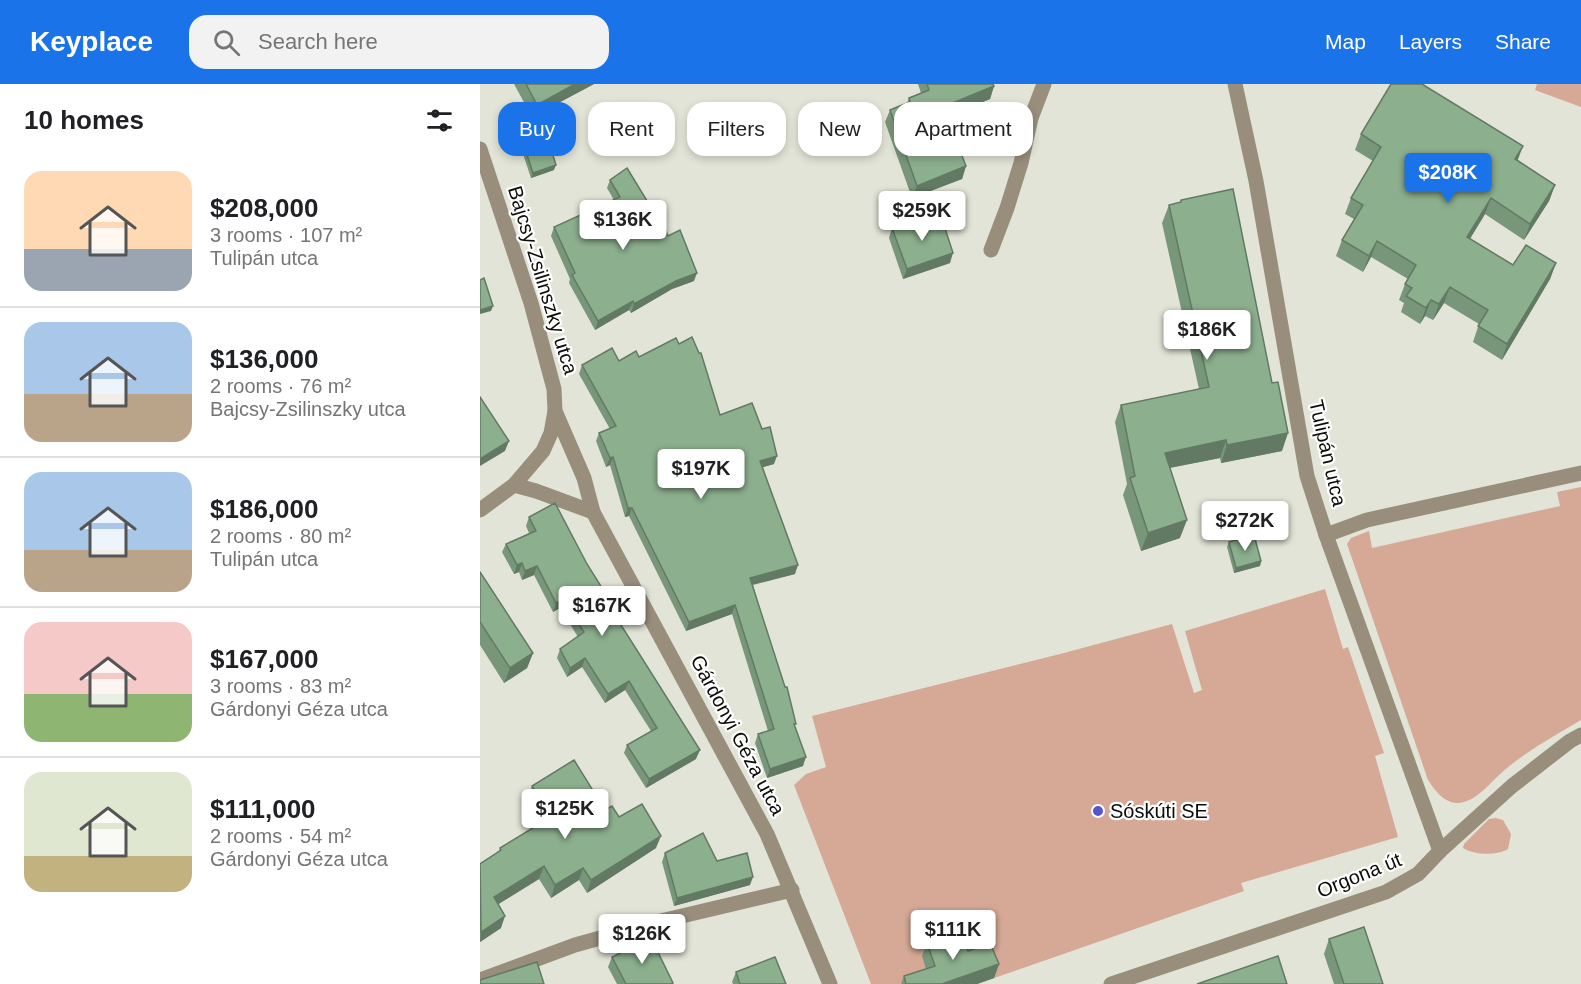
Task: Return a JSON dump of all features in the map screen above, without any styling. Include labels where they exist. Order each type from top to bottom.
[{"type":"street","points":[[991,250],[1021,163],[1031,118],[1044,84]]},
{"type":"street","name":"Tulipán utca","points":[[1235,84],[1256,181],[1307,476],[1326,536],[1440,851]]},
{"type":"street","name":"Bajcsy-Zsilinszky utca","points":[[480,149],[531,303],[554,389],[555,411],[551,433],[543,451],[514,485],[480,510]]},
{"type":"street","name":"Gárdonyi Géza utca","points":[[555,411],[584,478],[593,512],[762,824],[830,984]]},
{"type":"street","points":[[1326,536],[1367,520],[1581,473]]},
{"type":"street","points":[[514,485],[593,512]]},
{"type":"street","name":"Orgona út","points":[[1111,984],[1386,892],[1418,874],[1512,786],[1581,735]]},
{"type":"street","points":[[480,980],[575,945],[665,920],[792,890]]},
{"type":"shaded area","points":[[1537,84],[1581,84],[1581,107],[1535,90]]},
{"type":"shaded area","points":[[1581,487],[1581,720],[1516,761],[1470,800],[1458,803],[1447,800],[1438,794],[1428,780],[1347,544],[1351,538],[1369,531],[1372,548],[1560,506],[1557,492]]},
{"type":"shaded area","name":"Sóskúti SE","points":[[1325,589],[1343,649],[1348,647],[1384,753],[1375,756],[1398,837],[1241,883],[1244,891],[977,984],[871,984],[794,785],[806,774],[826,767],[812,716],[1172,624],[1194,693],[1202,690],[1185,631]]},
{"type":"shaded area","points":[[1489,819],[1503,820],[1511,834],[1508,849],[1486,854],[1463,848],[1464,844]]},
{"type":"building","points":[[526,84],[575,84],[542,102],[535,102]]},
{"type":"building","points":[[927,84],[993,84],[994,86],[955,102],[910,102],[909,98],[929,90]]},
{"type":"building","points":[[1391,84],[1422,84],[1523,146],[1515,159],[1555,185],[1530,224],[1491,198],[1467,237],[1513,265],[1526,245],[1556,263],[1507,344],[1478,326],[1488,310],[1450,287],[1439,304],[1431,300],[1426,308],[1406,296],[1412,288],[1405,284],[1416,265],[1377,241],[1369,256],[1342,240],[1363,205],[1351,198],[1381,147],[1361,134]]},
{"type":"building","points":[[894,108],[894,121],[890,110]]},
{"type":"building","points":[[527,156],[553,156],[556,165],[533,173]]},
{"type":"building","points":[[906,156],[962,156],[966,166],[917,186]]},
{"type":"building","points":[[627,168],[655,214],[658,213],[668,236],[680,230],[697,273],[676,281],[634,304],[633,301],[598,321],[572,275],[575,273],[554,227],[620,197],[610,180]]},
{"type":"building","points":[[1233,189],[1272,383],[1278,382],[1288,433],[1227,445],[1226,440],[1165,453],[1187,520],[1148,533],[1130,478],[1135,476],[1121,405],[1209,387],[1169,205],[1181,202],[1181,200]]},
{"type":"building","points":[[925,217],[928,227],[943,222],[953,253],[907,269],[892,228]]},
{"type":"building","points":[[484,278],[493,306],[480,310],[480,280]]},
{"type":"building","points":[[692,337],[701,353],[720,415],[752,403],[762,429],[770,427],[777,456],[760,461],[798,565],[750,578],[785,687],[787,687],[796,724],[794,724],[806,757],[770,769],[758,734],[774,729],[735,605],[689,622],[632,508],[628,508],[613,457],[610,458],[599,433],[616,426],[582,365],[612,348],[619,361],[636,351],[639,357],[676,338],[679,344]]},
{"type":"building","points":[[480,397],[509,441],[480,459]]},
{"type":"building","points":[[555,503],[587,564],[617,612],[614,614],[700,750],[649,779],[627,745],[657,728],[629,681],[608,694],[585,658],[570,668],[560,649],[584,632],[563,599],[556,603],[537,566],[525,571],[522,563],[517,565],[506,544],[536,531],[529,517]]},
{"type":"building","points":[[1254,535],[1261,561],[1236,568],[1229,542]]},
{"type":"building","points":[[480,572],[533,653],[510,668],[480,622]]},
{"type":"building","points":[[574,760],[605,810],[612,806],[619,817],[642,804],[661,836],[591,880],[583,868],[555,885],[544,866],[494,897],[505,916],[481,932],[480,864],[501,850],[500,848],[551,817],[532,786]]},
{"type":"building","points":[[703,833],[717,861],[747,853],[753,877],[677,898],[665,853]]},
{"type":"building","points":[[1364,927],[1383,984],[1344,984],[1329,939]]},
{"type":"building","points":[[962,932],[968,951],[990,943],[999,964],[942,984],[906,984],[904,976],[935,966],[927,943]]},
{"type":"building","points":[[651,938],[673,983],[626,984],[612,957]]},
{"type":"building","points":[[1278,956],[1287,984],[1197,984]]},
{"type":"building","points":[[775,957],[786,984],[740,984],[736,972]]},
{"type":"building","points":[[537,962],[544,984],[480,984],[480,980]]},
{"type":"place","name":"Sóskúti SE","points":[[1098,811]]}]
